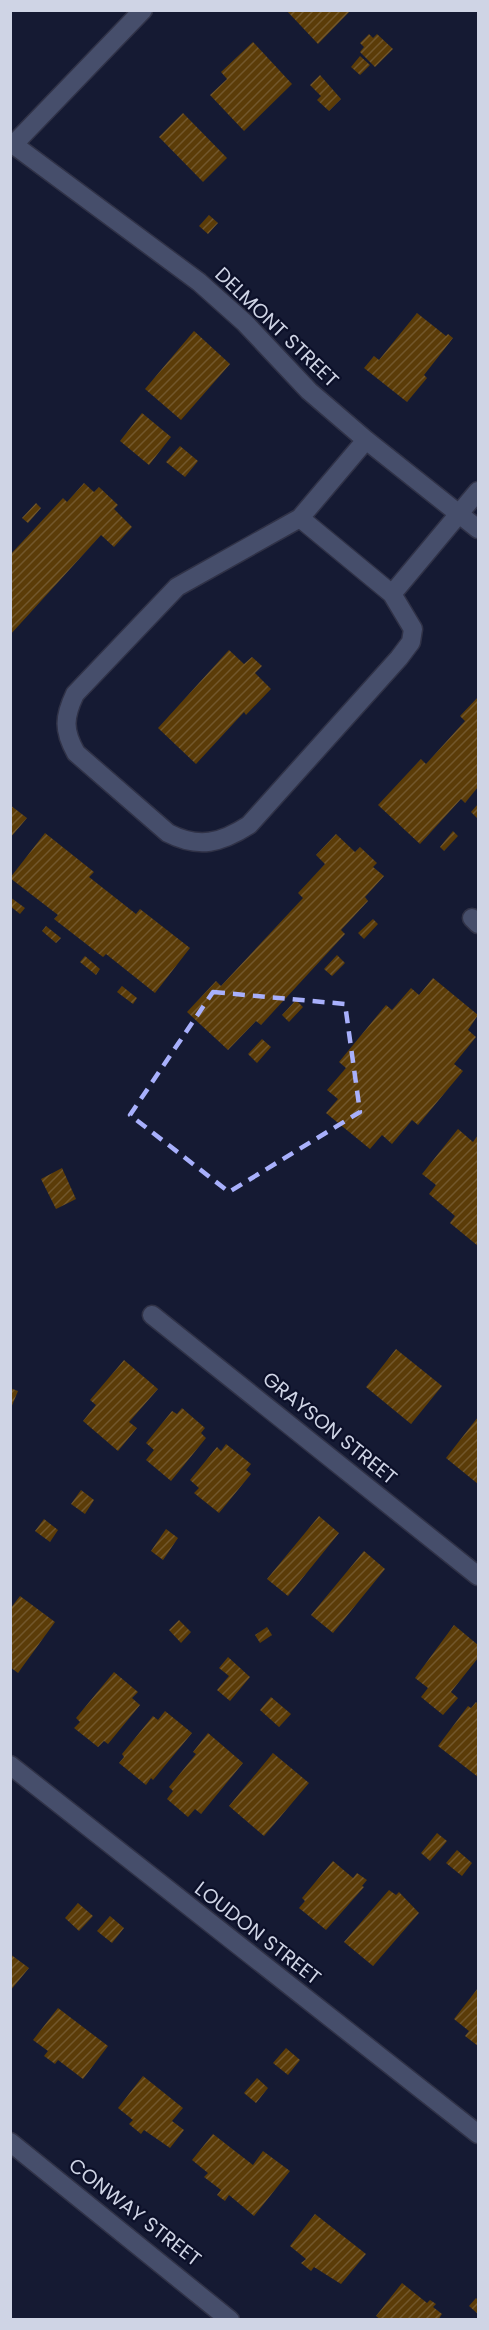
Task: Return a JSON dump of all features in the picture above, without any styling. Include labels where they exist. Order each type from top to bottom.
[{"type":"street","points":[[12,143],[143,10]]},
{"type":"street","name":"DELMONT STREET","points":[[12,143],[199,282],[245,323],[309,391],[366,440],[478,528]]},
{"type":"street","points":[[300,518],[392,594],[413,629],[411,642],[249,825],[212,844],[183,841],[168,833],[76,753],[68,739],[65,714],[75,694],[177,588],[300,518],[366,440]]},
{"type":"street","points":[[392,594],[478,491]]},
{"type":"street","name":"GRAYSON STREET","points":[[153,1315],[478,1576]]},
{"type":"street","name":"LOUDON STREET","points":[[10,1765],[478,2134]]},
{"type":"street","name":"CONWAY STREET","points":[[10,2142],[230,2319]]},
{"type":"highlighted area","points":[[213,992],[345,1004],[360,1112],[229,1192],[130,1115]]},
{"type":"building","points":[[286,10],[351,10],[318,44]]},
{"type":"building","points":[[369,34],[373,38],[377,34],[393,49],[375,67],[360,52],[364,47],[360,43]]},
{"type":"building","points":[[253,42],[292,84],[244,131],[210,95],[227,79],[221,72]]},
{"type":"building","points":[[360,56],[370,65],[360,75],[351,67]]},
{"type":"building","points":[[320,75],[341,99],[329,111],[317,100],[321,96],[310,85]]},
{"type":"building","points":[[183,113],[227,158],[203,182],[159,137]]},
{"type":"building","points":[[209,215],[218,223],[208,234],[199,226]]},
{"type":"building","points":[[417,313],[446,336],[448,334],[453,338],[424,375],[427,378],[407,402],[364,368],[374,356],[379,360]]},
{"type":"building","points":[[194,331],[230,364],[181,420],[145,389]]},
{"type":"building","points":[[142,413],[171,437],[149,465],[120,441]]},
{"type":"building","points":[[180,446],[198,461],[185,477],[166,462]]},
{"type":"building","points":[[84,483],[94,492],[99,487],[118,505],[114,509],[132,527],[114,547],[101,535],[10,635],[10,555],[63,498],[67,502]]},
{"type":"building","points":[[36,503],[41,508],[28,523],[22,518]]},
{"type":"building","points":[[229,650],[244,664],[252,657],[262,666],[255,673],[271,689],[246,715],[244,712],[196,764],[158,728]]},
{"type":"building","points":[[478,697],[478,787],[465,803],[461,799],[420,844],[378,805],[421,759],[426,764],[465,721],[460,716]]},
{"type":"building","points":[[478,804],[478,819],[471,812]]},
{"type":"building","points":[[10,805],[27,818],[10,838]]},
{"type":"building","points":[[453,831],[458,836],[444,851],[440,847]]},
{"type":"building","points":[[45,833],[94,872],[89,877],[136,914],[140,909],[190,948],[155,993],[106,954],[103,957],[54,919],[58,915],[10,878]]},
{"type":"building","points":[[336,834],[355,852],[360,847],[377,863],[373,867],[384,876],[365,897],[368,901],[341,930],[345,934],[261,1025],[256,1021],[228,1050],[187,1012],[216,981],[221,986],[303,898],[298,893],[325,864],[316,855]]},
{"type":"building","points":[[10,897],[25,908],[20,914],[10,906]]},
{"type":"building","points":[[373,919],[378,924],[364,939],[358,933]]},
{"type":"building","points":[[46,926],[61,938],[56,943],[42,931]]},
{"type":"building","points":[[337,955],[345,963],[332,976],[324,969]]},
{"type":"building","points":[[85,956],[100,969],[96,975],[80,962]]},
{"type":"building","points":[[433,978],[478,1015],[468,1030],[476,1037],[454,1064],[463,1071],[418,1125],[412,1120],[392,1144],[382,1135],[370,1149],[326,1113],[338,1099],[327,1090],[346,1068],[339,1062],[386,1005],[392,1010],[411,988],[419,995]]},
{"type":"building","points":[[122,986],[137,998],[133,1004],[117,992]]},
{"type":"building","points":[[296,1000],[303,1007],[289,1022],[282,1015]]},
{"type":"building","points":[[262,1039],[271,1047],[257,1063],[248,1054]]},
{"type":"building","points":[[458,1129],[473,1142],[478,1135],[478,1246],[450,1223],[455,1216],[429,1194],[436,1185],[422,1174]]},
{"type":"building","points":[[62,1168],[76,1199],[56,1209],[41,1179]]},
{"type":"building","points":[[396,1349],[442,1386],[411,1424],[366,1387]]},
{"type":"building","points":[[124,1360],[158,1389],[129,1422],[137,1428],[118,1451],[83,1421],[96,1405],[90,1400]]},
{"type":"building","points":[[10,1388],[18,1391],[11,1408],[10,1408]]},
{"type":"building","points":[[182,1408],[205,1428],[201,1433],[206,1438],[171,1481],[146,1460],[154,1450],[146,1443],[172,1411],[177,1414]]},
{"type":"building","points":[[478,1417],[478,1484],[446,1458]]},
{"type":"building","points":[[226,1444],[251,1464],[246,1470],[251,1474],[219,1513],[194,1493],[199,1488],[190,1480],[217,1447],[221,1451]]},
{"type":"building","points":[[81,1490],[94,1500],[85,1514],[71,1504]]},
{"type":"building","points":[[319,1516],[339,1533],[288,1596],[267,1579]]},
{"type":"building","points":[[44,1519],[58,1530],[50,1542],[35,1531]]},
{"type":"building","points":[[166,1529],[178,1538],[163,1560],[151,1551]]},
{"type":"building","points":[[364,1551],[385,1569],[333,1633],[311,1615]]},
{"type":"building","points":[[20,1596],[55,1622],[18,1673],[10,1667],[10,1609]]},
{"type":"building","points":[[179,1620],[191,1632],[181,1643],[169,1630]]},
{"type":"building","points":[[454,1625],[478,1645],[478,1658],[451,1692],[458,1698],[443,1715],[421,1697],[428,1688],[415,1678]]},
{"type":"building","points":[[267,1627],[272,1635],[260,1643],[255,1635]]},
{"type":"building","points":[[228,1657],[250,1677],[230,1701],[217,1690],[229,1676],[219,1668]]},
{"type":"building","points":[[114,1672],[138,1692],[132,1698],[140,1705],[108,1744],[104,1741],[98,1747],[74,1728],[80,1722],[76,1718]]},
{"type":"building","points":[[271,1697],[291,1714],[279,1727],[260,1710]]},
{"type":"building","points":[[476,1702],[478,1704],[478,1777],[438,1746],[468,1706],[471,1708]]},
{"type":"building","points":[[165,1711],[192,1733],[153,1780],[151,1778],[146,1785],[119,1763],[124,1757],[122,1754],[153,1716],[158,1720]]},
{"type":"building","points":[[208,1733],[243,1763],[201,1814],[195,1809],[188,1817],[167,1799],[173,1791],[169,1787],[196,1754],[193,1752]]},
{"type":"building","points":[[273,1753],[309,1783],[264,1836],[229,1806]]},
{"type":"building","points":[[437,1833],[447,1841],[430,1861],[421,1853]]},
{"type":"building","points":[[457,1850],[472,1863],[462,1876],[446,1863]]},
{"type":"building","points":[[333,1861],[353,1878],[357,1873],[367,1880],[362,1886],[364,1887],[326,1930],[299,1908],[305,1901],[302,1898]]},
{"type":"building","points":[[389,1890],[396,1895],[399,1892],[419,1913],[373,1966],[344,1942]]},
{"type":"building","points":[[78,1903],[93,1916],[79,1931],[65,1918]]},
{"type":"building","points":[[110,1916],[124,1928],[112,1943],[97,1931]]},
{"type":"building","points":[[10,1954],[29,1968],[10,1991]]},
{"type":"building","points":[[478,1988],[478,2046],[465,2036],[469,2031],[454,2019]]},
{"type":"building","points":[[58,2008],[108,2046],[83,2079],[58,2060],[55,2064],[44,2056],[48,2051],[33,2040]]},
{"type":"building","points":[[286,2048],[300,2060],[288,2075],[273,2063]]},
{"type":"building","points":[[143,2076],[183,2108],[172,2121],[184,2130],[170,2148],[144,2130],[141,2134],[129,2124],[133,2120],[118,2108]]},
{"type":"building","points":[[257,2078],[268,2088],[256,2103],[244,2093]]},
{"type":"building","points":[[213,2134],[253,2165],[263,2151],[290,2171],[254,2216],[229,2195],[225,2201],[217,2195],[221,2190],[204,2177],[208,2173],[192,2160]]},
{"type":"building","points":[[315,2214],[366,2254],[341,2284],[314,2267],[311,2271],[301,2263],[306,2259],[290,2246]]},
{"type":"building","points":[[402,2283],[427,2303],[430,2300],[436,2304],[433,2307],[442,2314],[438,2320],[381,2320],[376,2316]]},
{"type":"building","points":[[476,2298],[478,2300],[478,2314],[469,2306]]}]
